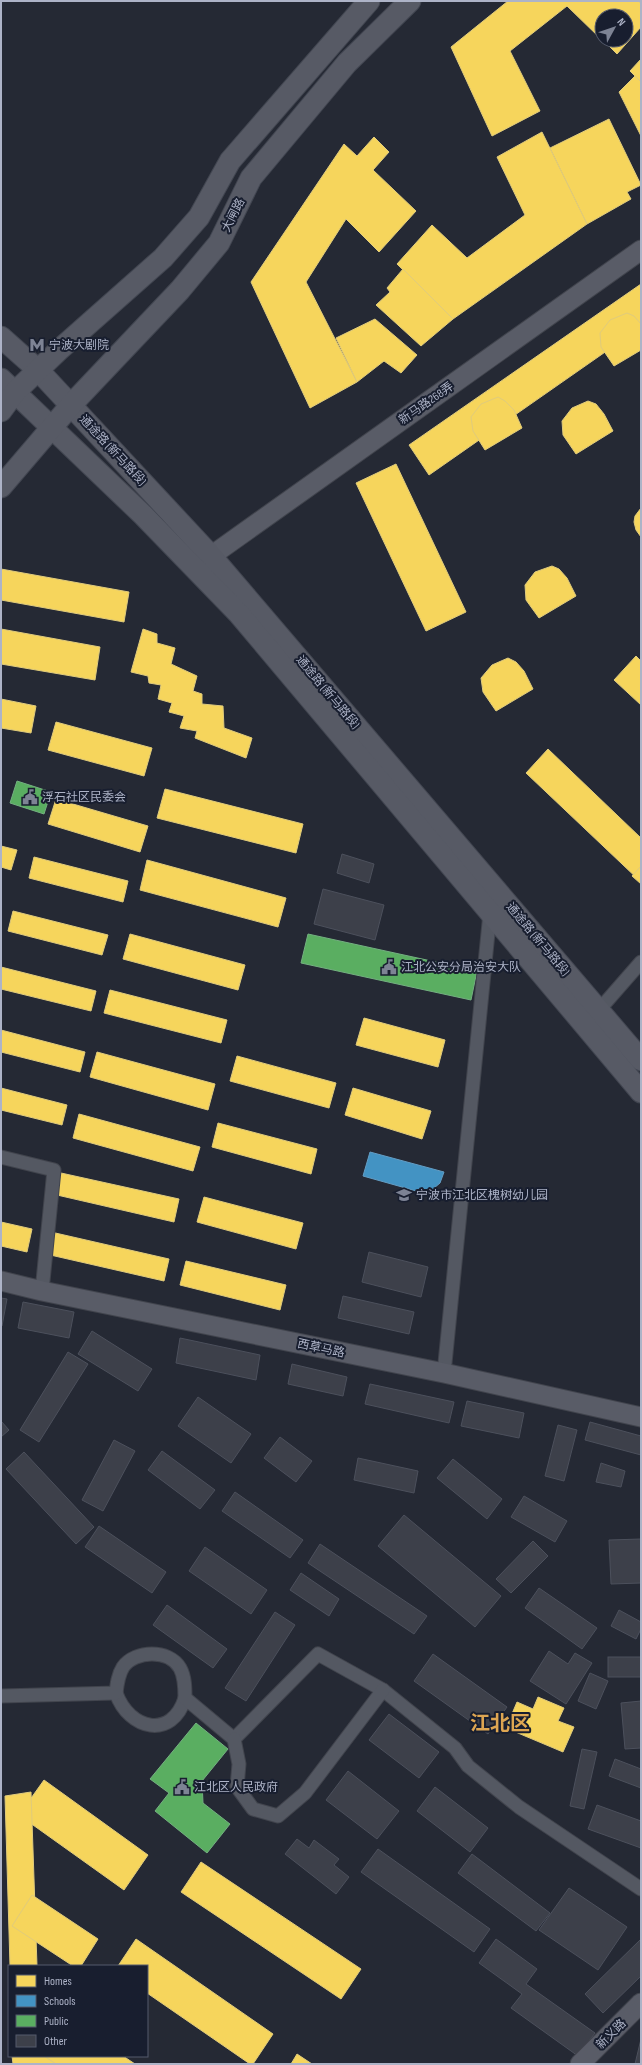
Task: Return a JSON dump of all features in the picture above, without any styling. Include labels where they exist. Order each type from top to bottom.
[{"type":"main road","points":[[1,411],[8,386],[38,370],[99,313],[163,258],[199,217],[230,161],[369,1]]},
{"type":"main road","name":"大闸路","points":[[1,487],[71,406],[180,290],[218,243],[251,178],[348,63],[410,1]]},
{"type":"main road","name":"通途路 (新马路段)","points":[[1,337],[38,370],[212,556],[641,1060]]},
{"type":"main road","name":"通途路 (新马路段)","points":[[8,386],[53,427],[144,515],[238,614],[641,1092]]},
{"type":"street","name":"新马路268弄","points":[[212,556],[641,250]]},
{"type":"street","points":[[444,1373],[490,912]]},
{"type":"street","points":[[599,1010],[641,962]]},
{"type":"street","points":[[1,1157],[54,1170],[42,1291]]},
{"type":"street","name":"西草马路","points":[[1,1281],[42,1291],[444,1373],[641,1417]]},
{"type":"street","points":[[150,1653],[169,1658],[180,1667],[185,1681],[185,1698],[182,1708],[174,1717],[155,1726],[142,1723],[129,1717],[120,1706],[116,1693],[117,1679],[124,1666],[134,1657],[150,1653]]},
{"type":"street","points":[[234,1739],[318,1654],[383,1690],[455,1748],[468,1766],[519,1807],[641,1889]]},
{"type":"street","points":[[185,1698],[234,1739],[240,1764],[238,1787],[253,1809],[278,1816],[305,1793],[383,1690]]},
{"type":"street","points":[[1,1696],[116,1693]]},
{"type":"street","name":"新义路","points":[[580,2064],[641,2003]]},
{"type":"building: Homes","points":[[508,1],[638,1],[641,4],[641,27],[634,35],[634,8],[594,8],[594,32],[567,6],[510,51],[540,111],[492,136],[451,47]]},
{"type":"building: Homes","points":[[611,48],[622,48],[617,54]]},
{"type":"building: Homes","points":[[641,59],[641,82],[630,71]]},
{"type":"building: Homes","points":[[635,76],[641,82],[641,136],[619,92]]},
{"type":"building: Homes","points":[[609,119],[641,185],[627,192],[631,199],[587,224],[550,148]]},
{"type":"building: Homes","points":[[542,132],[587,224],[453,319],[397,264],[432,225],[467,258],[525,215],[497,157]]},
{"type":"building: Homes","points":[[374,137],[389,152],[373,170],[416,211],[379,252],[346,219],[306,282],[357,382],[310,408],[251,282],[344,144],[357,156]]},
{"type":"building: Homes","points":[[403,269],[453,319],[421,346],[376,305],[390,292],[387,288]]},
{"type":"building: Homes","points":[[641,284],[641,327],[429,475],[409,445]]},
{"type":"building: Homes","points":[[627,313],[634,316],[641,324],[641,350],[614,366],[601,347],[600,333],[610,320]]},
{"type":"building: Homes","points":[[375,319],[417,355],[401,373],[384,361],[357,382],[336,338]]},
{"type":"building: Homes","points":[[498,397],[505,401],[514,410],[522,428],[485,450],[473,431],[471,417],[481,404]]},
{"type":"building: Homes","points":[[588,401],[596,404],[604,414],[613,431],[576,454],[563,435],[562,421],[572,408]]},
{"type":"building: Homes","points":[[396,464],[466,612],[426,631],[356,483]]},
{"type":"building: Homes","points":[[641,508],[641,537],[636,530],[634,522],[635,516]]},
{"type":"building: Homes","points":[[552,566],[559,569],[567,578],[576,596],[539,618],[526,600],[525,585],[535,572]]},
{"type":"building: Homes","points":[[1,569],[129,592],[124,622],[1,600]]},
{"type":"building: Homes","points":[[1,629],[100,647],[95,680],[1,664]]},
{"type":"building: Homes","points":[[143,629],[157,634],[157,643],[175,648],[171,664],[197,676],[193,691],[202,694],[202,704],[223,706],[224,728],[252,738],[246,758],[195,738],[197,731],[180,728],[184,716],[169,712],[172,703],[158,699],[161,685],[149,683],[148,676],[131,672]]},
{"type":"building: Homes","points":[[636,656],[641,661],[641,705],[614,680]]},
{"type":"building: Homes","points":[[508,658],[516,662],[524,671],[533,689],[496,711],[483,692],[481,678],[492,665]]},
{"type":"building: Homes","points":[[1,699],[36,706],[31,733],[1,728]]},
{"type":"building: Homes","points":[[56,722],[152,748],[144,776],[48,750]]},
{"type":"building: Homes","points":[[548,749],[641,838],[641,882],[526,773]]},
{"type":"building: Homes","points":[[165,789],[303,824],[296,853],[157,818]]},
{"type":"building: Homes","points":[[56,799],[148,826],[140,852],[48,824]]},
{"type":"building: Homes","points":[[1,846],[17,850],[11,870],[1,867]]},
{"type":"building: Homes","points":[[34,857],[128,881],[123,902],[29,878]]},
{"type":"building: Homes","points":[[147,860],[286,898],[278,927],[140,890]]},
{"type":"building: Homes","points":[[641,866],[641,884],[632,876]]},
{"type":"building: Homes","points":[[13,911],[108,935],[102,955],[8,931]]},
{"type":"building: Homes","points":[[130,934],[245,965],[238,990],[123,959]]},
{"type":"building: Homes","points":[[1,967],[96,991],[91,1011],[1,989]]},
{"type":"building: Homes","points":[[110,990],[227,1020],[221,1043],[104,1013]]},
{"type":"building: Homes","points":[[364,1018],[445,1040],[438,1067],[356,1045]]},
{"type":"building: Homes","points":[[1,1030],[85,1052],[80,1072],[1,1052]]},
{"type":"building: Homes","points":[[97,1052],[215,1084],[208,1110],[90,1077]]},
{"type":"building: Homes","points":[[237,1056],[336,1083],[329,1108],[230,1081]]},
{"type":"building: Homes","points":[[1,1088],[67,1105],[62,1125],[1,1110]]},
{"type":"building: Homes","points":[[353,1088],[431,1111],[422,1139],[345,1115]]},
{"type":"building: Homes","points":[[79,1114],[200,1147],[193,1171],[73,1138]]},
{"type":"building: Homes","points":[[218,1123],[317,1149],[311,1174],[212,1147]]},
{"type":"building: Homes","points":[[61,1173],[179,1199],[174,1222],[57,1195]]},
{"type":"building: Homes","points":[[204,1197],[303,1223],[296,1249],[197,1222]]},
{"type":"building: Homes","points":[[1,1222],[32,1229],[27,1252],[1,1246]]},
{"type":"building: Homes","points":[[51,1232],[169,1259],[164,1281],[46,1254]]},
{"type":"building: Homes","points":[[186,1261],[286,1285],[280,1310],[180,1285]]},
{"type":"building: Homes","points":[[538,1697],[564,1708],[558,1721],[574,1727],[563,1752],[506,1728],[517,1702],[533,1709]]},
{"type":"building: Homes","points":[[44,1780],[148,1855],[124,1890],[19,1815]]},
{"type":"building: Homes","points":[[31,1792],[37,1965],[10,1965],[5,1796]]},
{"type":"building: Homes","points":[[201,1862],[361,1969],[341,1999],[181,1892]]},
{"type":"building: Homes","points":[[32,1895],[98,1939],[82,1965],[71,1965],[12,1926]]},
{"type":"building: Homes","points":[[136,1939],[273,2034],[253,2064],[250,2064],[148,1994],[148,1965],[119,1965]]},
{"type":"building: Homes","points":[[297,2054],[312,2064],[291,2064]]},
{"type":"building: Homes","points":[[12,2057],[62,2057],[72,2064],[13,2064]]},
{"type":"building: Homes","points":[[46,2057],[124,2057],[135,2064],[56,2064]]},
{"type":"building: Schools","points":[[370,1152],[444,1172],[440,1183],[427,1194],[363,1176]]},
{"type":"building: Public","name":"浮石社区民委会","points":[[17,781],[51,792],[44,814],[10,803]]},
{"type":"building: Public","name":"江北公安分局治安大队","points":[[308,934],[477,971],[471,1000],[301,963]]},
{"type":"building: Public","name":"江北区人民政府","points":[[196,1723],[228,1749],[202,1781],[203,1803],[230,1824],[207,1853],[155,1811],[169,1793],[150,1779]]},
{"type":"building: Other","points":[[342,854],[374,864],[369,883],[337,873]]},
{"type":"building: Other","points":[[323,889],[384,905],[375,940],[314,924]]},
{"type":"building: Other","points":[[369,1252],[428,1267],[421,1297],[362,1282]]},
{"type":"building: Other","points":[[343,1296],[414,1312],[409,1334],[338,1318]]},
{"type":"building: Other","points":[[1,1298],[7,1299],[2,1326],[1,1325]]},
{"type":"building: Other","points":[[23,1302],[74,1312],[69,1338],[18,1328]]},
{"type":"building: Other","points":[[92,1331],[152,1369],[138,1391],[78,1354]]},
{"type":"building: Other","points":[[180,1338],[260,1355],[256,1380],[176,1363]]},
{"type":"building: Other","points":[[68,1352],[88,1364],[39,1442],[20,1430]]},
{"type":"building: Other","points":[[292,1364],[347,1377],[343,1396],[288,1384]]},
{"type":"building: Other","points":[[370,1384],[454,1402],[449,1423],[365,1404]]},
{"type":"building: Other","points":[[198,1397],[251,1434],[231,1463],[178,1426]]},
{"type":"building: Other","points":[[467,1401],[524,1413],[519,1438],[461,1426]]},
{"type":"building: Other","points":[[1,1421],[9,1430],[1,1437]]},
{"type":"building: Other","points":[[590,1422],[641,1436],[641,1455],[585,1440]]},
{"type":"building: Other","points":[[558,1425],[577,1430],[564,1481],[545,1476]]},
{"type":"building: Other","points":[[280,1437],[312,1461],[296,1482],[264,1458]]},
{"type":"building: Other","points":[[114,1440],[135,1451],[103,1511],[82,1500]]},
{"type":"building: Other","points":[[162,1451],[215,1490],[200,1509],[148,1470]]},
{"type":"building: Other","points":[[24,1452],[94,1527],[76,1544],[6,1469]]},
{"type":"building: Other","points":[[358,1458],[418,1471],[414,1493],[354,1480]]},
{"type":"building: Other","points":[[453,1459],[502,1499],[487,1519],[437,1478]]},
{"type":"building: Other","points":[[601,1463],[625,1471],[621,1487],[596,1482]]},
{"type":"building: Other","points":[[235,1492],[303,1540],[290,1558],[222,1511]]},
{"type":"building: Other","points":[[524,1496],[567,1521],[555,1542],[511,1517]]},
{"type":"building: Other","points":[[404,1515],[501,1596],[475,1627],[378,1546]]},
{"type":"building: Other","points":[[99,1526],[166,1572],[152,1593],[85,1547]]},
{"type":"building: Other","points":[[641,1539],[641,1583],[611,1584],[609,1540]]},
{"type":"building: Other","points":[[533,1541],[548,1556],[511,1593],[496,1579]]},
{"type":"building: Other","points":[[320,1544],[427,1616],[414,1634],[308,1563]]},
{"type":"building: Other","points":[[205,1547],[267,1590],[251,1614],[189,1571]]},
{"type":"building: Other","points":[[301,1573],[339,1599],[329,1616],[290,1590]]},
{"type":"building: Other","points":[[539,1588],[597,1628],[582,1649],[525,1608]]},
{"type":"building: Other","points":[[167,1605],[227,1649],[213,1668],[153,1625]]},
{"type":"building: Other","points":[[619,1610],[641,1622],[641,1629],[636,1639],[611,1626]]},
{"type":"building: Other","points":[[275,1612],[295,1625],[246,1701],[225,1688]]},
{"type":"building: Other","points":[[549,1651],[568,1664],[575,1653],[592,1663],[566,1704],[530,1681]]},
{"type":"building: Other","points":[[433,1654],[507,1707],[488,1734],[414,1681]]},
{"type":"building: Other","points":[[608,1657],[641,1657],[641,1677],[608,1677]]},
{"type":"building: Other","points":[[590,1673],[608,1681],[596,1709],[578,1701]]},
{"type":"building: Other","points":[[641,1701],[641,1748],[625,1749],[621,1703]]},
{"type":"building: Other","points":[[389,1714],[439,1752],[419,1778],[369,1740]]},
{"type":"building: Other","points":[[582,1749],[597,1752],[584,1809],[570,1806]]},
{"type":"building: Other","points":[[615,1759],[641,1769],[641,1788],[609,1776]]},
{"type":"building: Other","points":[[348,1771],[399,1811],[377,1839],[326,1800]]},
{"type":"building: Other","points":[[435,1787],[488,1828],[470,1852],[417,1811]]},
{"type":"building: Other","points":[[597,1805],[641,1821],[641,1848],[588,1829]]},
{"type":"building: Other","points":[[297,1839],[309,1848],[314,1840],[339,1859],[334,1865],[349,1877],[336,1894],[285,1854]]},
{"type":"building: Other","points":[[378,1849],[490,1929],[474,1952],[361,1872]]},
{"type":"building: Other","points":[[472,1854],[550,1913],[536,1931],[458,1873]]},
{"type":"building: Other","points":[[569,1888],[627,1927],[598,1970],[539,1930]]},
{"type":"building: Other","points":[[496,1939],[537,1969],[526,1984],[595,2033],[578,2056],[511,2008],[522,1994],[479,1963]]},
{"type":"building: Other","points":[[641,1939],[641,1976],[603,2013],[585,1994]]},
{"type":"building: Other","points":[[641,2039],[641,2064],[635,2064]]},
{"type":"place","name":"宁波大剧院","points":[[37,345]]},
{"type":"place","name":"浮石社区民委会","points":[[30,797]]},
{"type":"place","name":"江北公安分局治安大队","points":[[389,967]]},
{"type":"place","name":"宁波市江北区槐树幼儿园","points":[[404,1195]]},
{"type":"place","name":"江北区人民政府","points":[[182,1787]]},
{"type":"district","name":"江北区","points":[[500,1723]]}]
